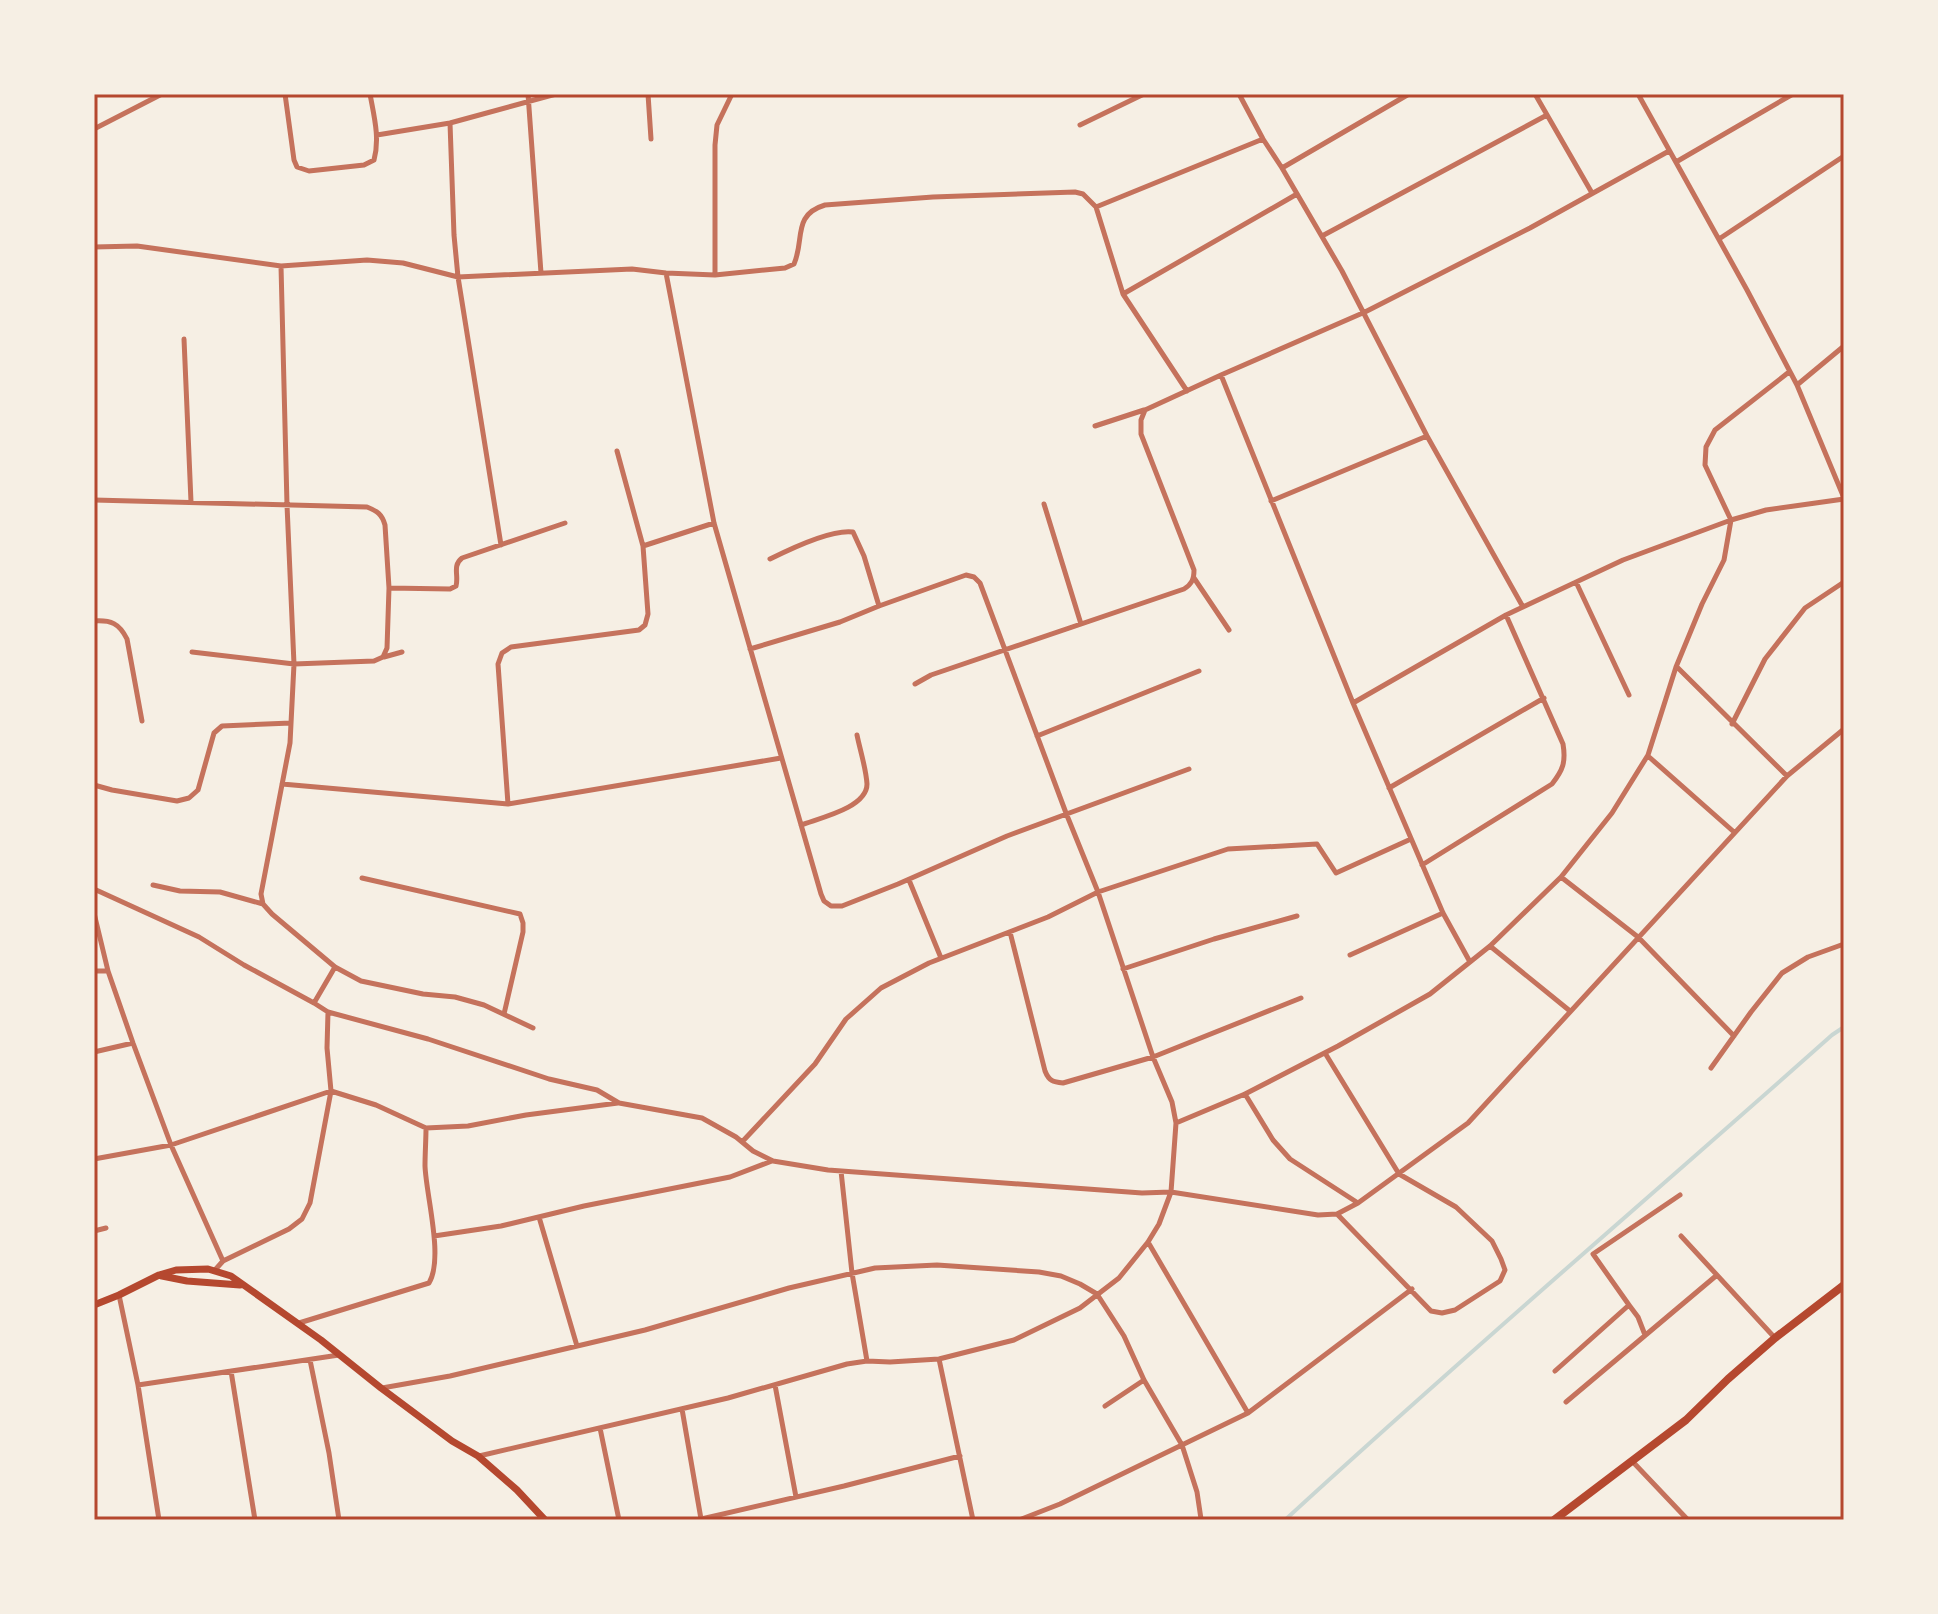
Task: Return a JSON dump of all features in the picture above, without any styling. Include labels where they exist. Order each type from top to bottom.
[{"type":"main road","points":[[94,1305],[159,1275],[186,1269],[215,1270],[231,1276],[452,1441],[478,1456],[545,1520]]},
{"type":"main road","points":[[159,1275],[187,1281],[242,1285]]},
{"type":"main road","points":[[1554,1520],[1686,1420],[1775,1338],[1844,1285]]},
{"type":"street","points":[[94,129],[162,94]]},
{"type":"street","points":[[285,94],[294,160],[297,167],[309,171],[364,165],[374,160],[377,135],[370,94]]},
{"type":"street","points":[[377,135],[450,123],[528,98],[556,94]]},
{"type":"street","points":[[648,94],[651,139]]},
{"type":"street","points":[[715,275],[715,145],[717,125],[732,94]]},
{"type":"street","points":[[1080,125],[1144,94]]},
{"type":"street","points":[[1239,94],[1365,312],[1427,436],[1523,607]]},
{"type":"street","points":[[1282,168],[1409,94]]},
{"type":"street","points":[[1535,94],[1592,193]]},
{"type":"street","points":[[1353,703],[1506,615],[1623,560],[1766,510],[1844,498],[1797,385],[1638,94]]},
{"type":"street","points":[[1676,162],[1793,94]]},
{"type":"street","points":[[528,98],[541,273]]},
{"type":"street","points":[[1322,236],[1547,115]]},
{"type":"street","points":[[450,123],[458,277],[501,545]]},
{"type":"street","points":[[1096,207],[1263,139]]},
{"type":"street","points":[[1095,426],[1145,410],[1365,312],[1530,228],[1669,151]]},
{"type":"street","points":[[1719,239],[1844,156]]},
{"type":"street","points":[[94,247],[137,246],[281,266],[367,260],[403,263],[458,277],[632,269],[715,275],[785,268],[794,264],[799,254],[801,228],[806,215],[825,205],[1075,192],[1083,194],[1096,207],[1123,294],[1187,391]]},
{"type":"street","points":[[1123,294],[1297,194]]},
{"type":"street","points":[[281,266],[294,664],[290,743],[263,879],[263,904],[335,967],[361,981],[423,994],[455,997],[484,1005],[533,1028]]},
{"type":"street","points":[[666,273],[714,523],[824,901],[831,906],[842,906],[1007,836],[1189,769]]},
{"type":"street","points":[[184,339],[191,503]]},
{"type":"street","points":[[1797,385],[1844,346]]},
{"type":"street","points":[[1176,1123],[1245,1094],[1430,994],[1490,946],[1561,877],[1612,813],[1648,755],[1676,667],[1724,560],[1731,520],[1705,465],[1706,447],[1715,430],[1789,372]]},
{"type":"street","points":[[1221,375],[1389,788],[1443,913],[1470,962]]},
{"type":"street","points":[[915,684],[931,675],[1190,585],[1194,570],[1141,434],[1145,410]]},
{"type":"street","points":[[1271,501],[1427,436]]},
{"type":"street","points":[[508,804],[498,664],[502,653],[511,647],[639,630],[645,625],[648,614],[643,546],[617,451]]},
{"type":"street","points":[[94,500],[367,507],[376,510],[383,516],[385,525],[389,588],[387,648],[383,657]]},
{"type":"street","points":[[1044,504],[1081,624]]},
{"type":"street","points":[[389,588],[450,589],[456,586],[457,562],[462,558],[565,523]]},
{"type":"street","points":[[643,546],[714,523]]},
{"type":"street","points":[[770,559],[839,532],[853,532],[858,538],[879,606]]},
{"type":"street","points":[[478,1456],[682,1409],[847,1364],[939,1359],[1014,1340],[1080,1308],[1119,1278],[1159,1224],[1171,1192],[1176,1123],[1172,1102],[1153,1057],[1098,892],[980,583],[966,575],[825,627],[750,649]]},
{"type":"street","points":[[1194,578],[1229,630]]},
{"type":"street","points":[[1576,582],[1629,695]]},
{"type":"street","points":[[1732,724],[1765,659],[1805,608],[1844,582]]},
{"type":"street","points":[[1422,865],[1552,784],[1562,772],[1566,760],[1563,744],[1506,615]]},
{"type":"street","points":[[94,621],[113,623],[121,628],[127,639],[142,721]]},
{"type":"street","points":[[192,652],[294,664],[374,661],[402,652]]},
{"type":"street","points":[[1676,667],[1787,776]]},
{"type":"street","points":[[1037,736],[1199,671]]},
{"type":"street","points":[[1389,788],[1544,698]]},
{"type":"street","points":[[94,785],[177,801],[189,798],[198,790],[214,733],[222,726],[291,723]]},
{"type":"street","points":[[94,1159],[171,1145],[331,1091],[376,1105],[426,1128],[468,1126],[619,1103],[702,1118],[773,1161],[841,1171],[1142,1193],[1171,1192],[1318,1215],[1337,1214],[1358,1203],[1468,1123],[1787,776],[1844,729]]},
{"type":"street","points":[[801,825],[849,807],[865,794],[867,785],[857,735]]},
{"type":"street","points":[[1648,755],[1734,832]]},
{"type":"street","points":[[282,784],[508,804],[781,758]]},
{"type":"street","points":[[742,1142],[815,1064],[846,1019],[881,988],[941,958],[1048,917],[1098,892],[1228,849],[1317,844],[1336,873],[1411,839]]},
{"type":"street","points":[[1561,877],[1638,937],[1734,1036]]},
{"type":"street","points":[[362,878],[520,914],[523,932],[504,1014]]},
{"type":"street","points":[[909,880],[941,958]]},
{"type":"street","points":[[153,885],[180,891],[220,892],[263,904]]},
{"type":"street","points":[[94,889],[199,937],[328,1012],[428,1039],[549,1079],[597,1090],[619,1103]]},
{"type":"street","points":[[94,913],[108,971],[133,1043],[171,1145],[223,1261]]},
{"type":"street","points":[[1350,955],[1443,913]]},
{"type":"street","points":[[1123,969],[1297,916]]},
{"type":"street","points":[[1010,932],[1048,1078],[1053,1082],[1063,1083],[1153,1057],[1301,998]]},
{"type":"street","points":[[1711,1068],[1782,973],[1808,957],[1844,944]]},
{"type":"street","points":[[1490,946],[1570,1011]]},
{"type":"street","points":[[314,1003],[335,967]]},
{"type":"street","points":[[94,971],[108,971]]},
{"type":"street","points":[[215,1270],[223,1261],[289,1229],[302,1219],[310,1203],[331,1091],[328,1012]]},
{"type":"street","points":[[94,1052],[133,1043]]},
{"type":"street","points":[[1325,1053],[1399,1174],[1456,1207],[1492,1241],[1505,1270],[1500,1281],[1455,1310],[1442,1313],[1431,1311],[1337,1214]]},
{"type":"street","points":[[1245,1094],[1273,1140],[1290,1159],[1358,1203]]},
{"type":"street","points":[[298,1324],[429,1283],[434,1274],[434,1236],[425,1167],[426,1128]]},
{"type":"street","points":[[434,1236],[501,1226],[730,1177],[773,1161]]},
{"type":"street","points":[[841,1171],[852,1273],[867,1361]]},
{"type":"street","points":[[1645,1335],[1638,1317],[1593,1254],[1680,1195]]},
{"type":"street","points":[[539,1217],[577,1346]]},
{"type":"street","points":[[94,1231],[106,1228]]},
{"type":"street","points":[[1681,1236],[1775,1338]]},
{"type":"street","points":[[1148,1242],[1248,1413]]},
{"type":"street","points":[[381,1388],[450,1376],[645,1330],[789,1288],[875,1268],[937,1265],[1039,1272],[1061,1276],[1097,1294],[1124,1336],[1144,1380],[1182,1445],[1197,1492],[1201,1519]]},
{"type":"street","points":[[1566,1402],[1717,1275]]},
{"type":"street","points":[[1019,1520],[1060,1504],[1248,1413],[1412,1289]]},
{"type":"street","points":[[119,1295],[138,1385],[159,1520]]},
{"type":"street","points":[[1555,1371],[1629,1305]]},
{"type":"street","points":[[138,1385],[339,1355]]},
{"type":"street","points":[[939,1359],[973,1520]]},
{"type":"street","points":[[310,1360],[339,1520]]},
{"type":"street","points":[[231,1371],[255,1520]]},
{"type":"street","points":[[1105,1406],[1144,1380]]},
{"type":"street","points":[[775,1385],[796,1497]]},
{"type":"street","points":[[682,1409],[699,1519],[960,1456]]},
{"type":"street","points":[[600,1428],[619,1520]]},
{"type":"street","points":[[1632,1461],[1688,1520]]},
{"type":"waterway","points":[[1285,1520],[1844,1027]]}]
